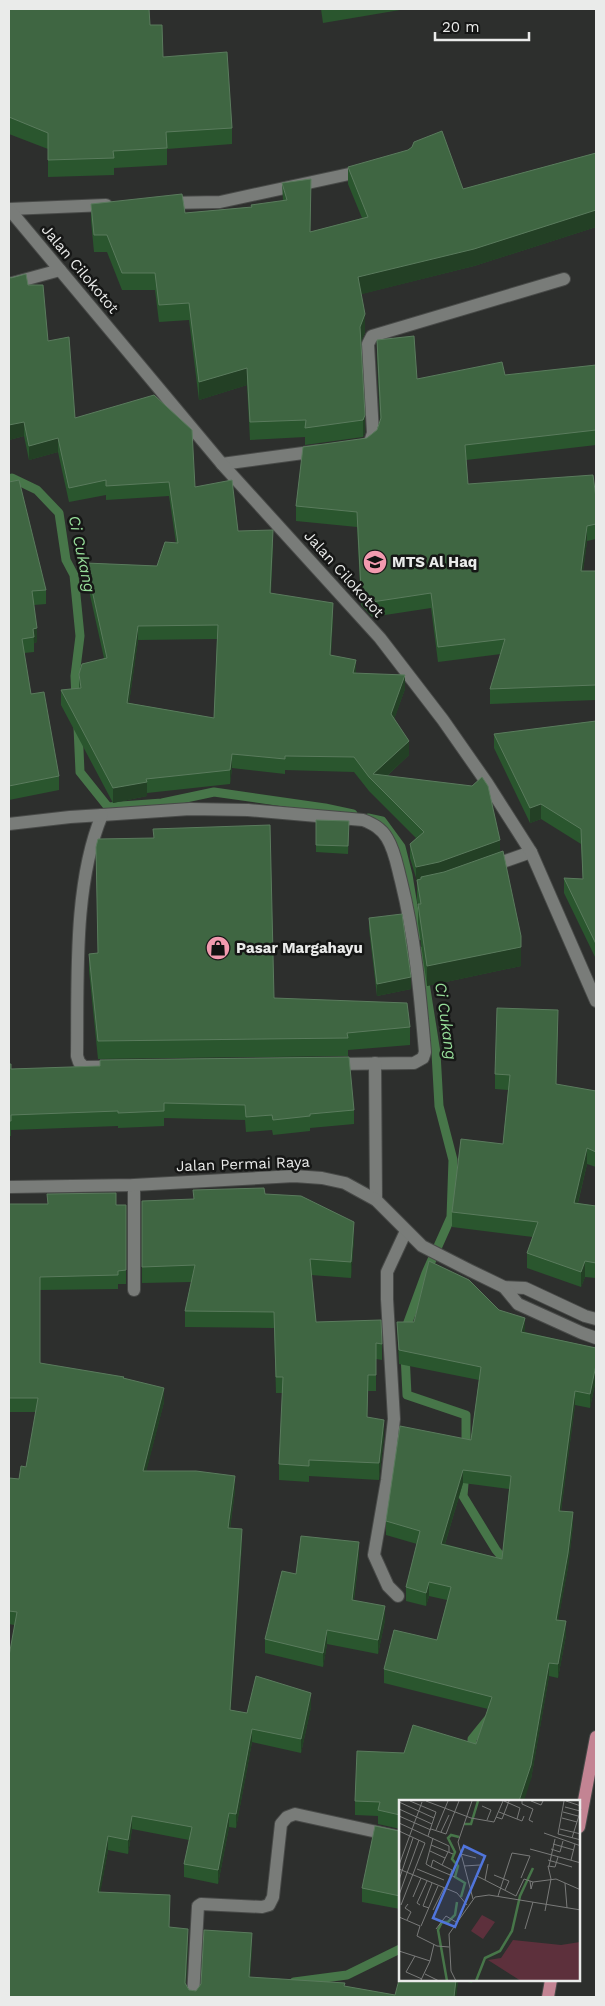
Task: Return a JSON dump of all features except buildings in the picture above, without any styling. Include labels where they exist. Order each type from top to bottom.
[{"type":"main road","points":[[580,1822],[596,1737]]},
{"type":"main road","points":[[548,1997],[551,1981]]},
{"type":"street","points":[[153,204],[220,202],[379,167]]},
{"type":"street","points":[[9,209],[115,205]]},
{"type":"street","name":"Jalan Cilokotot","points":[[9,209],[222,464],[380,638],[443,720],[487,783],[531,852],[596,1002]]},
{"type":"street","points":[[9,284],[60,270]]},
{"type":"street","points":[[357,446],[366,445],[370,442],[373,433],[368,344],[372,336],[564,279]]},
{"type":"street","points":[[222,464],[329,450]]},
{"type":"street","points":[[9,824],[70,817],[190,809],[248,810],[363,820],[377,826],[386,836],[393,849],[409,891],[420,986],[425,1052],[423,1058],[414,1063],[84,1067],[79,1062],[77,1056],[78,944],[93,836],[102,815]]},
{"type":"street","points":[[477,871],[531,852]]},
{"type":"street","points":[[376,1063],[376,1200]]},
{"type":"street","name":"Jalan Permai Raya","points":[[9,1187],[134,1185],[294,1176],[322,1178],[345,1183],[376,1200],[422,1246],[504,1287],[525,1288],[585,1316],[596,1319]]},
{"type":"street","points":[[134,1185],[134,1290]]},
{"type":"street","points":[[398,1596],[388,1586],[374,1554],[387,1480],[394,1419],[387,1299],[388,1272],[406,1231]]},
{"type":"street","name":"Jalan Permai Raya","points":[[504,1287],[518,1304],[596,1338]]},
{"type":"street","points":[[193,1997],[198,1906],[201,1904],[262,1907],[269,1904],[273,1897],[281,1824],[287,1817],[295,1814],[399,1837]]},
{"type":"waterway","name":"Ci Cukang","points":[[9,479],[12,478],[37,490],[59,513],[66,560],[74,575],[80,636],[75,676],[76,699]]},
{"type":"waterway","name":"Ci Cukang","points":[[78,727],[80,772],[108,807],[162,803],[214,792],[325,808],[353,814]]},
{"type":"waterway","name":"Ci Cukang","points":[[368,818],[382,821],[401,847],[408,875],[418,936]]},
{"type":"waterway","name":"Ci Cukang","points":[[404,1333],[426,1273],[451,1217],[453,1160],[439,1106],[436,1053],[420,951]]},
{"type":"waterway","name":"Ci Cukang","points":[[405,1354],[407,1395],[466,1415],[466,1451]]},
{"type":"waterway","name":"Ci Cukang","points":[[465,1471],[463,1496],[496,1550],[510,1567]]},
{"type":"waterway","name":"Ci Cukang","points":[[472,1754],[472,1739],[489,1718]]},
{"type":"waterway","name":"Ci Cukang","points":[[294,1982],[347,1975],[399,1949]]},
{"type":"place","name":"MTS Al Haq","points":[[375,562]]},
{"type":"place","name":"Pasar Margahayu","points":[[218,948]]}]
